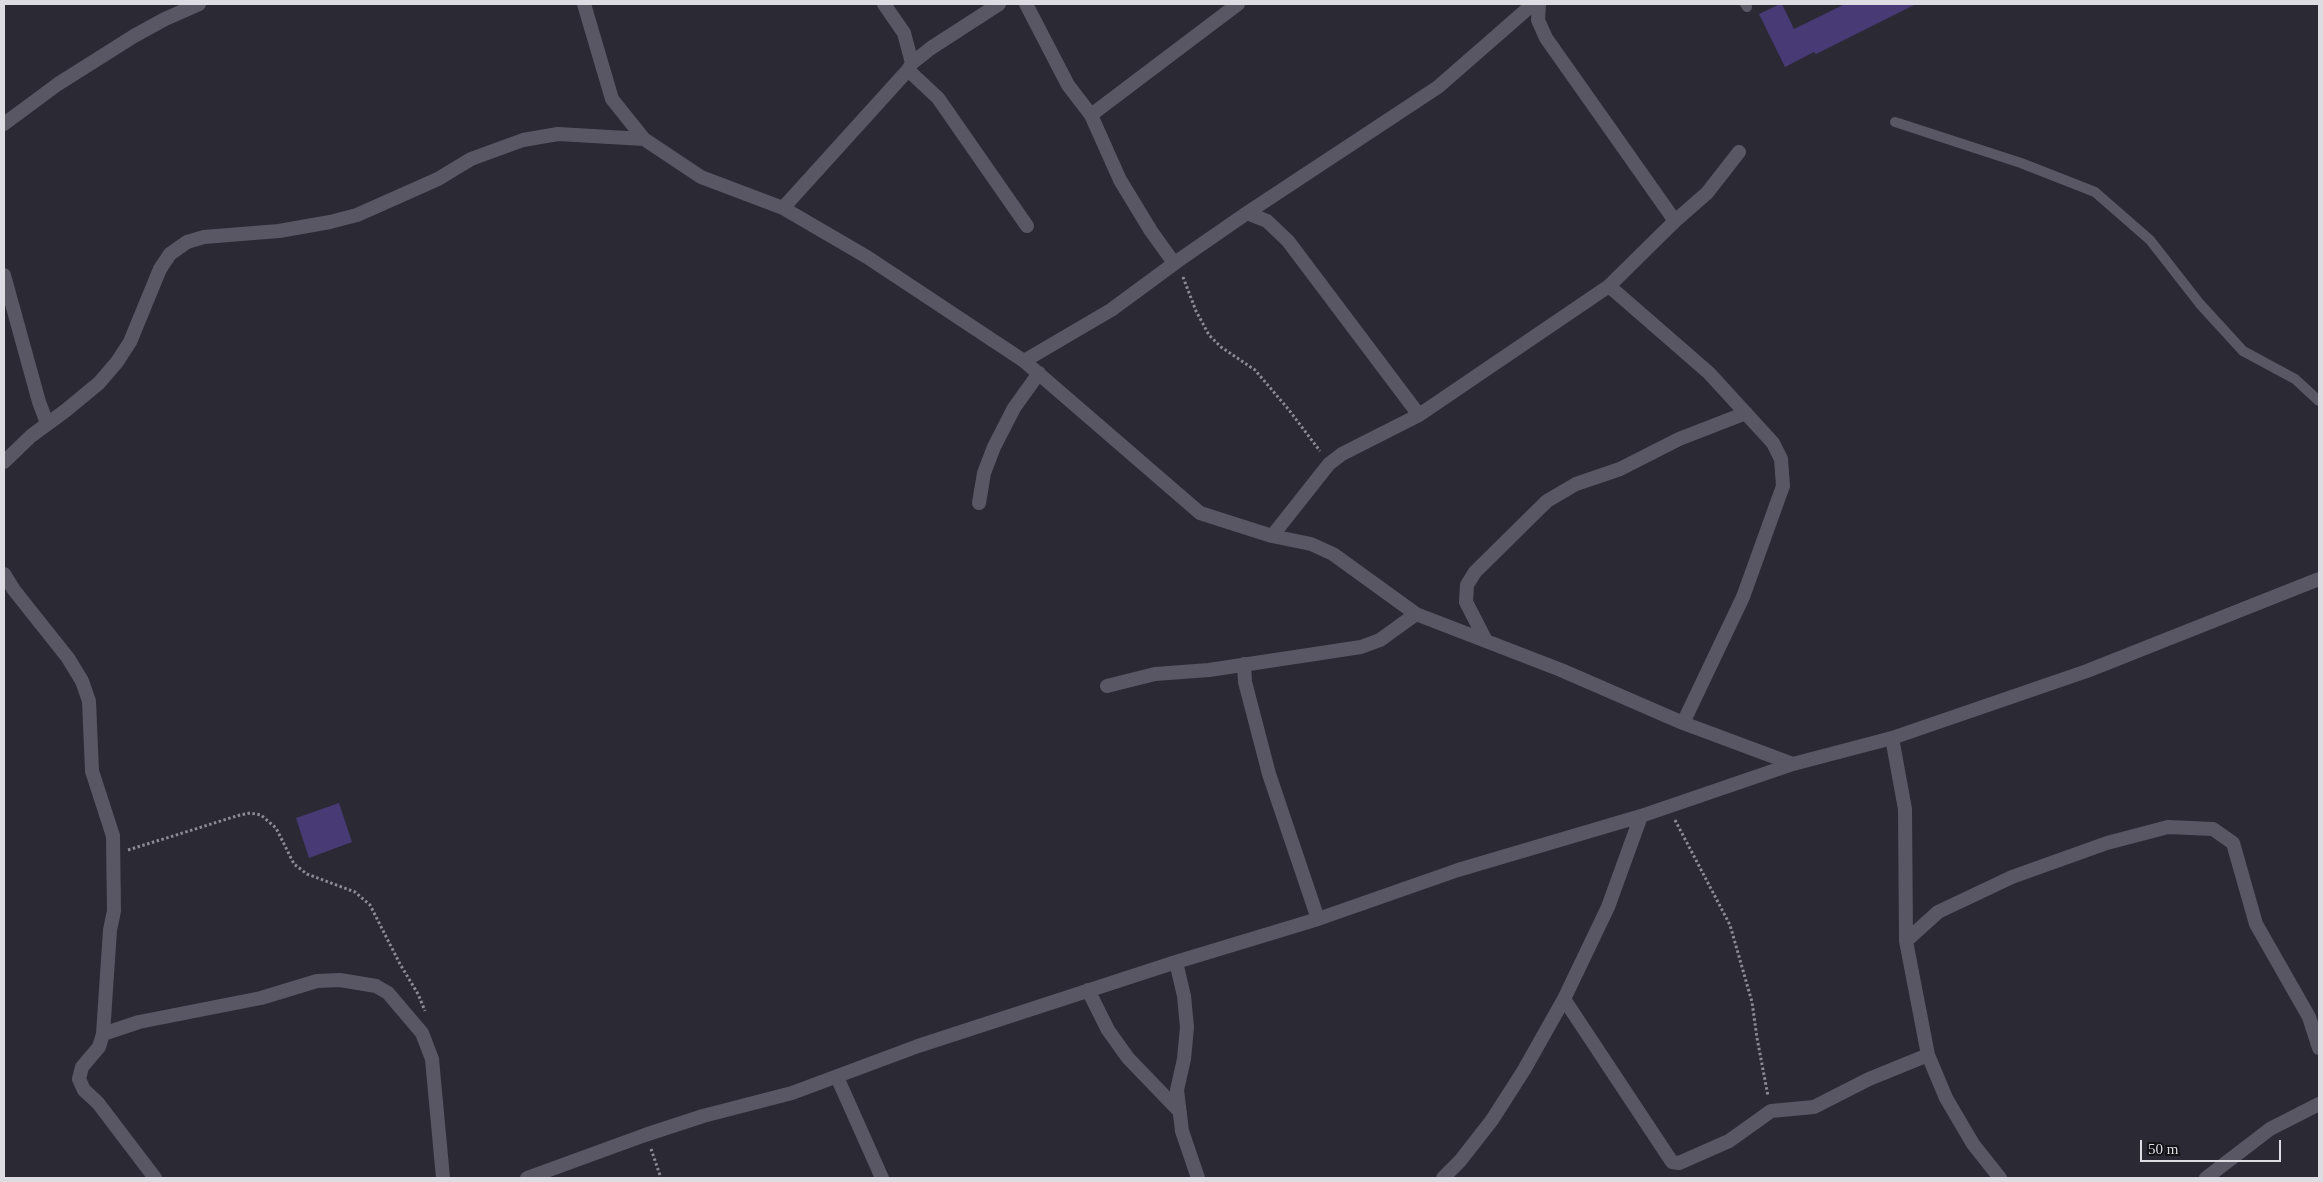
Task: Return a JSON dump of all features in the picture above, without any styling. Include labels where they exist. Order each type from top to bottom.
[{"type":"street","points":[[4,124],[58,84],[134,36],[165,19],[199,4]]},
{"type":"street","points":[[584,4],[612,99],[644,139],[701,177],[783,208],[867,258],[1024,361],[1200,513],[1272,536],[1310,544],[1332,554],[1416,614],[1561,670],[1683,723],[1793,764]]},
{"type":"street","points":[[884,4],[904,33],[910,66],[938,98],[1027,226]]},
{"type":"street","points":[[783,208],[910,66],[931,48],[999,4]]},
{"type":"street","points":[[1026,4],[1068,85],[1091,115],[1120,180],[1151,231],[1176,261]]},
{"type":"street","points":[[1091,115],[1238,4]]},
{"type":"street","points":[[1024,361],[1111,310],[1176,261],[1438,87],[1533,4]]},
{"type":"street","points":[[1539,4],[1538,20],[1546,38],[1675,221]]},
{"type":"street","points":[[4,462],[48,423],[65,412],[99,383],[117,362],[130,342],[160,269],[170,254],[187,242],[204,236],[288,229],[357,215],[438,179],[471,159],[523,140],[558,134],[644,139]]},
{"type":"street","points":[[1272,536],[1329,464],[1342,454],[1419,415],[1609,286],[1675,221],[1707,193],[1739,152]]},
{"type":"street","points":[[1247,213],[1267,221],[1288,241],[1419,415]]},
{"type":"street","points":[[4,275],[39,402],[48,423]]},
{"type":"street","points":[[1609,286],[1709,373],[1773,443],[1781,459],[1783,486],[1742,597],[1683,723]]},
{"type":"street","points":[[979,503],[984,473],[994,446],[1014,408],[1039,372]]},
{"type":"street","points":[[1486,641],[1466,602],[1467,585],[1475,572],[1547,502],[1576,484],[1620,469],[1679,439],[1746,413]]},
{"type":"street","points":[[4,574],[14,590],[68,658],[82,681],[89,701],[92,771],[113,836],[114,911],[110,930],[103,1034],[99,1047],[82,1067],[79,1079],[84,1090],[98,1103],[156,1178]]},
{"type":"street","points":[[527,1178],[645,1135],[703,1116],[792,1093],[918,1046],[1176,962],[1318,919],[1458,870],[1641,816],[1793,764],[1892,738],[2087,671],[2319,579]]},
{"type":"street","points":[[1107,686],[1155,674],[1209,670],[1361,647],[1380,640],[1416,614]]},
{"type":"street","points":[[1244,664],[1245,682],[1269,774],[1318,919]]},
{"type":"street","points":[[1892,738],[1905,808],[1906,941],[1928,1055],[1946,1098],[1973,1144],[2000,1178]]},
{"type":"street","points":[[1443,1178],[1460,1161],[1492,1120],[1524,1070],[1564,999],[1608,907],[1641,816]]},
{"type":"street","points":[[1906,941],[1938,912],[2012,877],[2107,843],[2168,827],[2213,829],[2233,844],[2256,924],[2309,1017],[2319,1048]]},
{"type":"street","points":[[1176,962],[1184,996],[1187,1027],[1184,1059],[1178,1090],[1180,1112],[1182,1131],[1198,1178]]},
{"type":"street","points":[[103,1034],[139,1022],[261,998],[317,982],[340,980],[376,986],[388,993],[422,1033],[432,1059],[443,1178]]},
{"type":"street","points":[[1088,990],[1108,1030],[1128,1058],[1180,1112]]},
{"type":"street","points":[[1564,999],[1672,1162],[1679,1163],[1729,1141],[1771,1111],[1814,1107],[1869,1079],[1928,1055]]},
{"type":"street","points":[[837,1077],[882,1178]]},
{"type":"street","points":[[2206,1178],[2270,1129],[2319,1104]]},
{"type":"lane","points":[[1895,122],[2021,163],[2096,192],[2150,240],[2200,304],[2244,351],[2294,379],[2319,401]]},
{"type":"path","points":[[1176,261],[1188,293],[1209,335],[1221,347],[1254,370],[1289,410],[1329,464]]},
{"type":"path","points":[[1668,806],[1730,925],[1752,1002],[1771,1111]]},
{"type":"path","points":[[113,854],[240,815],[250,813],[261,815],[276,828],[294,864],[308,874],[356,892],[370,906],[418,994],[427,1015]]},
{"type":"path","points":[[645,1135],[661,1178]]},
{"type":"building","points":[[1782,4],[1794,29],[1845,4],[1916,4],[1816,54],[1814,52],[1785,67],[1759,14]]},
{"type":"building","points":[[339,803],[352,842],[309,858],[296,818]]}]
